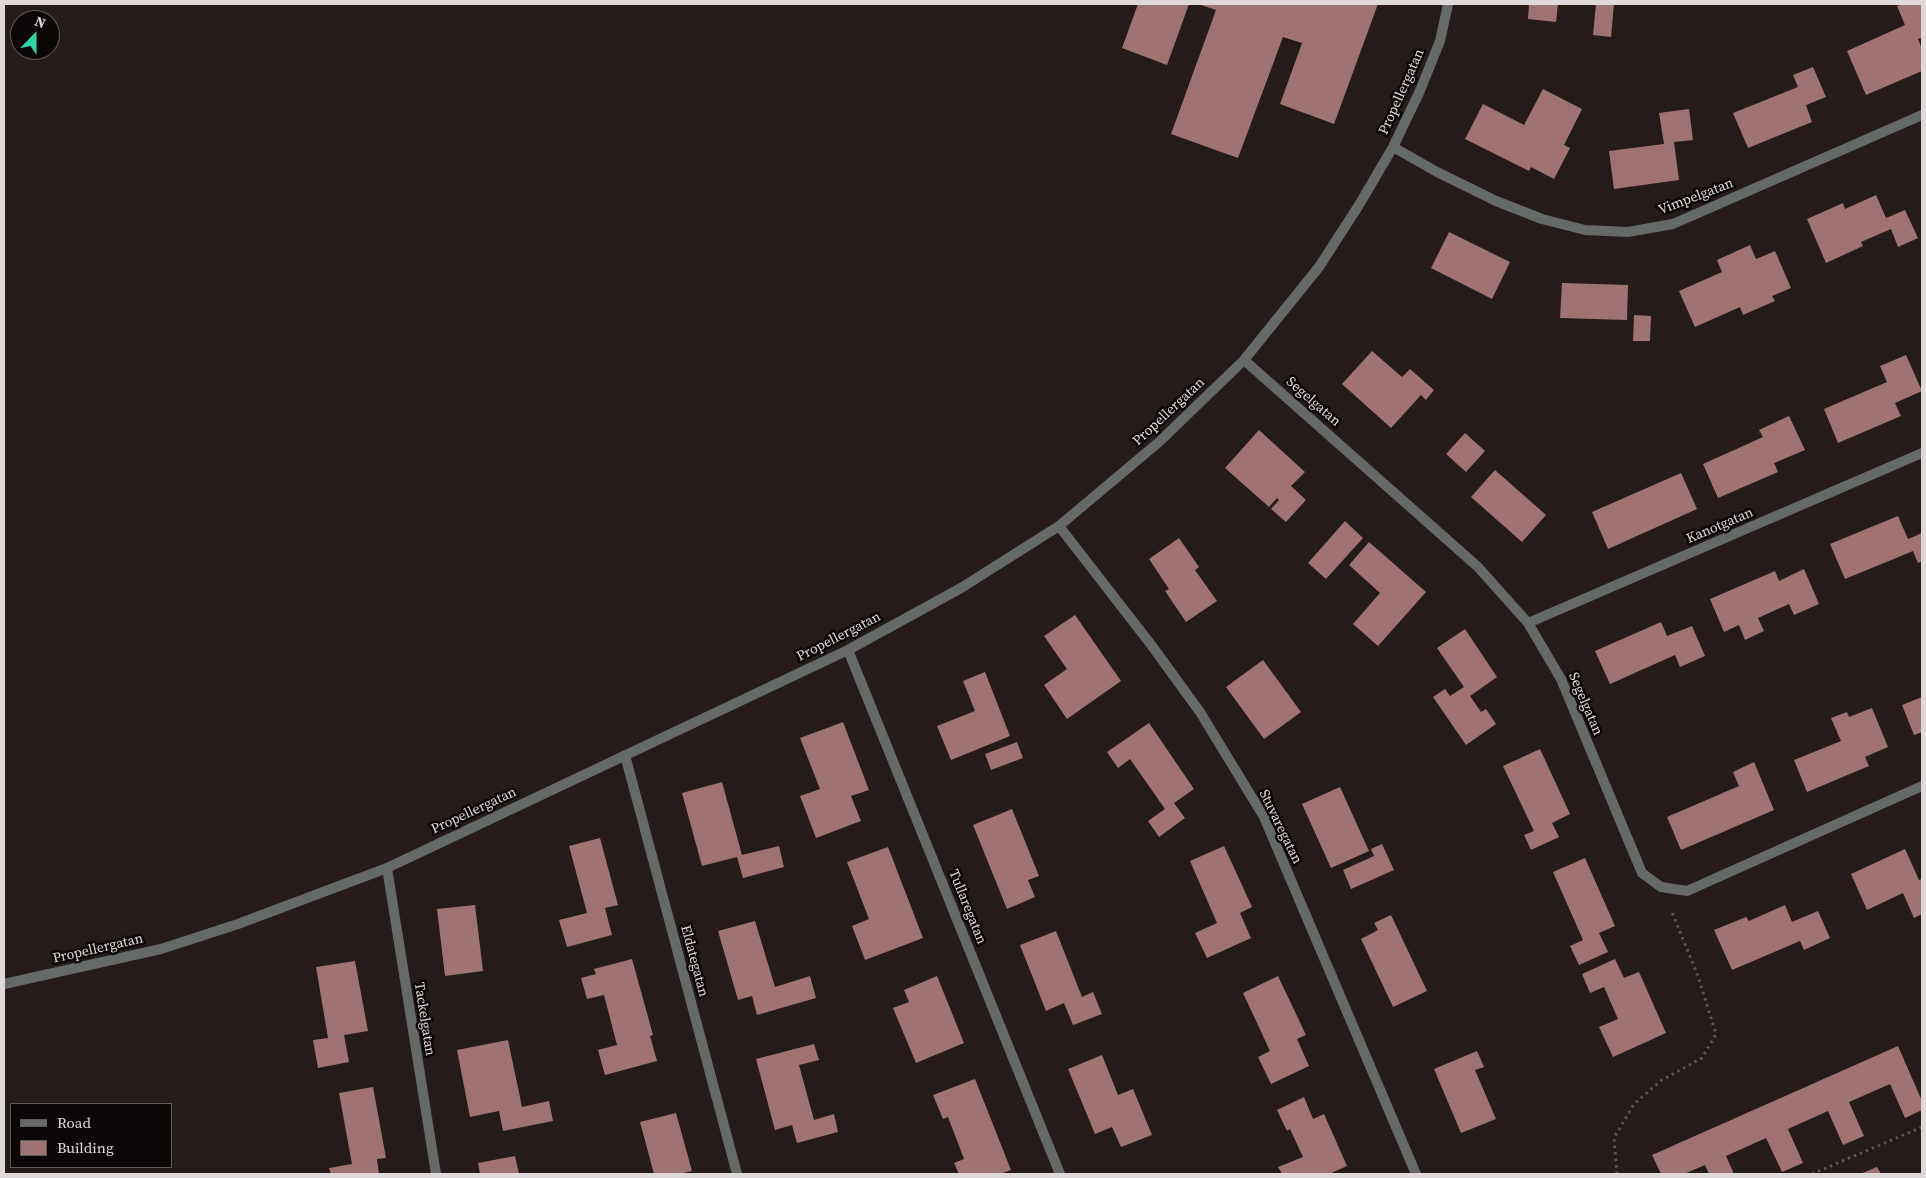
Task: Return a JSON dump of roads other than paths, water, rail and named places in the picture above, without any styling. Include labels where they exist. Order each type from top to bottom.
[{"type":"street","name":"Propellergatan","points":[[4,984],[161,949],[238,924],[387,868],[848,650],[960,588],[1059,526],[1159,442],[1244,360],[1319,267],[1359,205],[1393,146],[1419,93],[1440,41],[1448,4]]},
{"type":"street","name":"Vimpelgatan","points":[[1393,146],[1437,172],[1496,201],[1542,218],[1585,230],[1628,232],[1673,224],[1922,115]]},
{"type":"street","name":"Segelgatan","points":[[1244,360],[1478,567],[1528,623],[1561,679],[1642,873],[1661,886],[1686,891],[1922,786]]},
{"type":"street","name":"Kanotgatan","points":[[1528,623],[1922,453]]},
{"type":"street","name":"Stuvaregatan","points":[[1059,526],[1200,712],[1264,818],[1416,1174]]},
{"type":"street","name":"Tullaregatan","points":[[848,650],[1060,1174]]},
{"type":"street","name":"Eldategatan","points":[[625,755],[737,1174]]},
{"type":"street","name":"Tackelgatan","points":[[387,868],[436,1174]]}]
